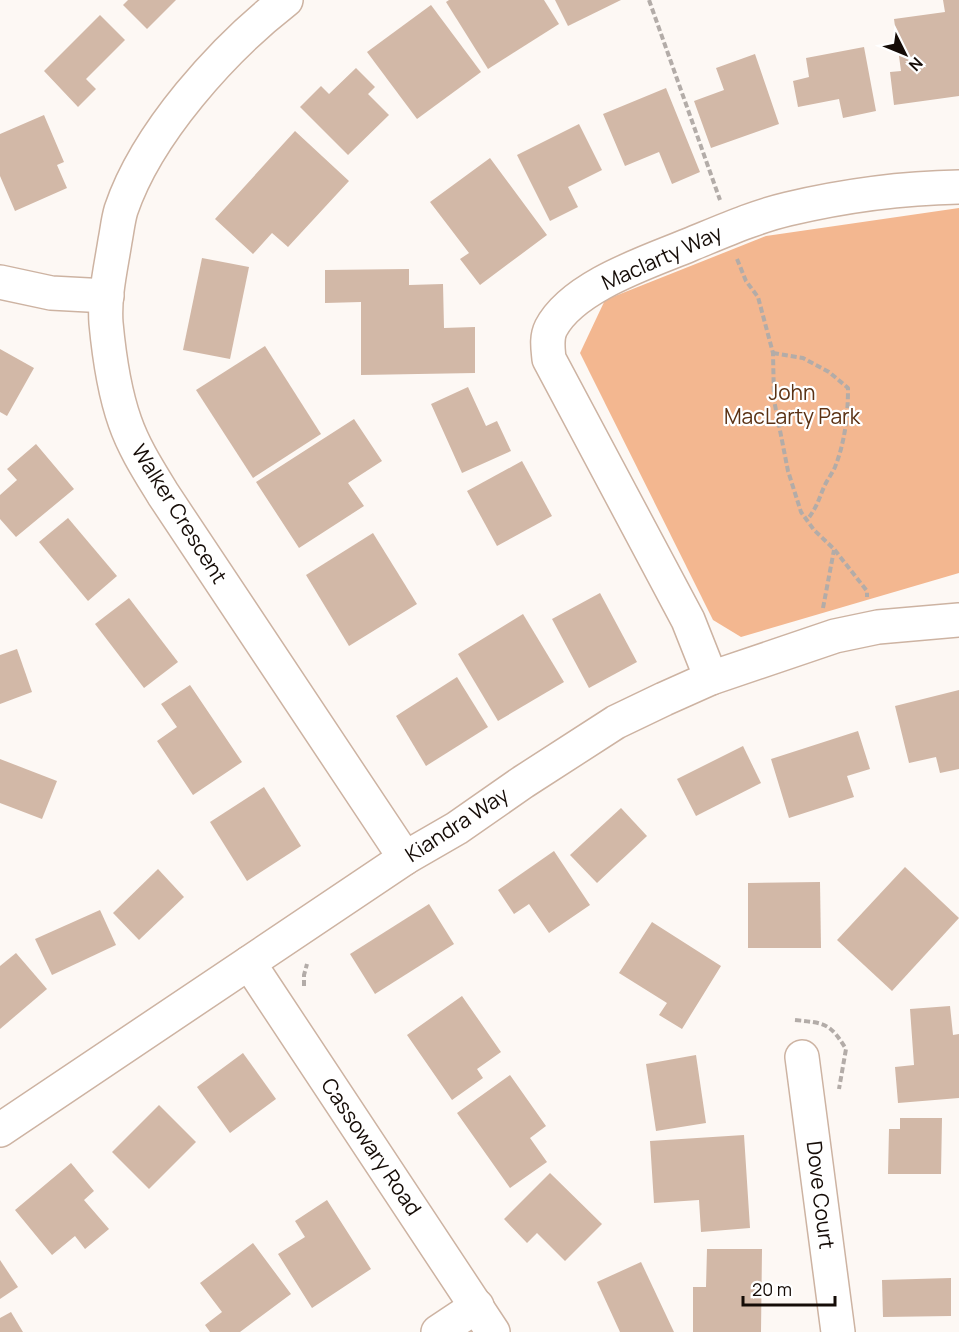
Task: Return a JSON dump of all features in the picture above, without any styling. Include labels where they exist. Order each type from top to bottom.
[{"type":"street","name":"Walker Crescent","points":[[286,0],[213,68],[177,111],[146,157],[121,210],[107,297],[106,322],[124,421],[138,452],[163,494],[405,858]]},
{"type":"street","name":"Maclarty Way","points":[[711,678],[688,620],[549,359],[547,343],[551,328],[564,312],[583,295],[612,277],[730,228],[786,209],[819,203],[935,187],[959,187]]},
{"type":"street","points":[[0,282],[51,293],[107,297]]},
{"type":"street","name":"Kiandra Way","points":[[0,1130],[405,858],[456,828],[616,722],[711,678],[835,636],[878,627],[959,620]]},
{"type":"street","name":"Cassowary Road","points":[[249,963],[485,1319]]},
{"type":"street","name":"Dove Court","points":[[802,1057],[838,1332]]},
{"type":"street","points":[[438,1332],[485,1319]]},
{"type":"path","points":[[649,0],[722,204]]},
{"type":"path","points":[[735,255],[746,281],[758,297],[773,353],[774,400],[788,471],[801,512],[867,591],[868,600]]},
{"type":"path","points":[[773,353],[803,358],[829,372],[848,388],[848,410],[842,446],[818,505],[807,520]]},
{"type":"path","points":[[822,618],[834,549]]},
{"type":"green space","name":"John MacLarty Park","points":[[959,208],[959,573],[741,637],[713,620],[580,353],[605,300],[766,236]]},
{"type":"building","points":[[128,0],[176,0],[147,29],[123,5]]},
{"type":"building","points":[[449,0],[544,0],[559,24],[488,69],[446,2]]},
{"type":"building","points":[[555,0],[621,0],[568,26]]},
{"type":"building","points":[[943,0],[959,0],[959,96],[894,105],[890,72],[901,71],[894,19],[945,12]]},
{"type":"building","points":[[431,5],[481,72],[417,119],[367,52]]},
{"type":"building","points":[[100,15],[125,40],[86,79],[96,89],[78,107],[44,71]]},
{"type":"building","points":[[864,47],[876,111],[843,118],[839,99],[798,107],[793,81],[809,77],[806,58]]},
{"type":"building","points":[[755,54],[779,124],[711,148],[694,101],[724,90],[716,68]]},
{"type":"building","points":[[356,68],[375,87],[368,94],[389,115],[348,155],[300,107],[321,86],[329,94]]},
{"type":"building","points":[[666,88],[700,172],[672,184],[659,152],[625,166],[603,114]]},
{"type":"building","points":[[44,115],[64,162],[57,165],[67,188],[15,211],[0,176],[0,134]]},
{"type":"building","points":[[579,124],[602,170],[568,187],[578,207],[550,221],[517,155]]},
{"type":"building","points":[[295,131],[349,181],[288,247],[272,233],[253,254],[215,219]]},
{"type":"building","points":[[490,158],[547,235],[480,285],[460,259],[469,253],[430,202]]},
{"type":"building","points":[[202,258],[249,267],[230,359],[183,350]]},
{"type":"building","points":[[409,269],[409,285],[443,284],[444,328],[475,327],[475,373],[361,375],[361,302],[325,303],[325,270]]},
{"type":"building","points":[[265,346],[321,434],[253,478],[196,390]]},
{"type":"building","points":[[0,349],[34,368],[7,416],[0,412]]},
{"type":"building","points":[[468,387],[486,426],[497,421],[511,451],[462,473],[431,404]]},
{"type":"building","points":[[354,419],[382,461],[348,483],[364,506],[299,548],[256,482]]},
{"type":"building","points":[[36,444],[74,489],[16,537],[0,519],[0,495],[17,480],[7,469]]},
{"type":"building","points":[[522,461],[552,516],[497,546],[467,491]]},
{"type":"building","points":[[68,518],[117,576],[88,601],[39,542]]},
{"type":"building","points":[[373,533],[417,604],[349,646],[306,575]]},
{"type":"building","points":[[600,593],[637,662],[589,688],[552,619]]},
{"type":"building","points":[[129,598],[178,662],[144,688],[95,624]]},
{"type":"building","points":[[523,614],[564,682],[498,721],[458,654]]},
{"type":"building","points":[[17,649],[32,692],[0,704],[0,655]]},
{"type":"building","points":[[457,677],[488,727],[426,766],[396,716]]},
{"type":"building","points":[[190,685],[242,762],[193,795],[157,741],[177,727],[161,704]]},
{"type":"building","points":[[959,690],[959,769],[940,773],[936,757],[909,763],[895,706]]},
{"type":"building","points":[[858,731],[870,769],[847,776],[854,797],[789,818],[771,759]]},
{"type":"building","points":[[743,746],[761,783],[696,816],[677,779]]},
{"type":"building","points":[[0,759],[57,781],[42,819],[0,803]]},
{"type":"building","points":[[264,787],[301,846],[247,881],[210,822]]},
{"type":"building","points":[[621,808],[647,836],[597,883],[570,855]]},
{"type":"building","points":[[554,851],[590,905],[549,933],[529,904],[514,914],[498,890]]},
{"type":"building","points":[[905,867],[959,918],[892,991],[837,940]]},
{"type":"building","points":[[158,869],[184,897],[139,940],[113,913]]},
{"type":"building","points":[[820,882],[821,948],[748,948],[748,883]]},
{"type":"building","points":[[429,904],[454,944],[375,994],[350,954]]},
{"type":"building","points":[[100,910],[116,945],[52,975],[35,939]]},
{"type":"building","points":[[652,922],[721,966],[682,1029],[659,1015],[667,1003],[619,973]]},
{"type":"building","points":[[16,953],[47,989],[0,1029],[0,966]]},
{"type":"building","points":[[462,996],[501,1052],[477,1069],[483,1078],[452,1100],[407,1035]]},
{"type":"building","points":[[950,1006],[953,1035],[959,1034],[959,1098],[898,1103],[895,1067],[914,1065],[910,1009]]},
{"type":"building","points":[[243,1053],[276,1099],[230,1133],[197,1087]]},
{"type":"building","points":[[696,1055],[706,1123],[656,1131],[646,1064]]},
{"type":"building","points":[[510,1075],[546,1126],[530,1138],[547,1162],[510,1188],[457,1113]]},
{"type":"building","points":[[159,1105],[196,1142],[149,1189],[112,1152]]},
{"type":"building","points":[[900,1118],[942,1118],[941,1174],[888,1174],[889,1129],[900,1129]]},
{"type":"building","points":[[744,1135],[750,1228],[701,1232],[699,1200],[654,1203],[650,1141]]},
{"type":"building","points":[[71,1163],[94,1191],[84,1200],[109,1229],[85,1249],[75,1236],[52,1255],[15,1210]]},
{"type":"building","points":[[550,1173],[602,1224],[565,1261],[537,1233],[527,1243],[504,1219]]},
{"type":"building","points":[[327,1200],[371,1269],[312,1308],[278,1254],[305,1237],[295,1221]]},
{"type":"building","points":[[253,1243],[291,1294],[240,1332],[210,1332],[205,1325],[222,1312],[200,1283]]},
{"type":"building","points":[[707,1249],[762,1249],[761,1332],[693,1332],[693,1287],[706,1287]]},
{"type":"building","points":[[0,1260],[18,1287],[0,1299]]},
{"type":"building","points":[[641,1262],[674,1332],[620,1332],[597,1282]]},
{"type":"building","points":[[951,1278],[951,1316],[883,1317],[882,1280]]},
{"type":"building","points":[[11,1312],[23,1332],[0,1332],[0,1318]]}]
